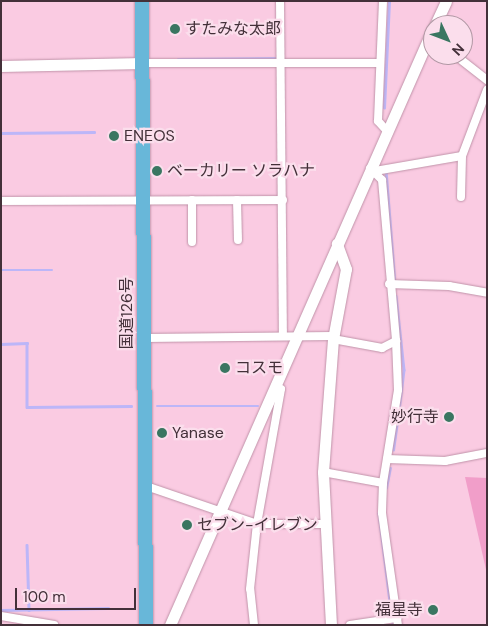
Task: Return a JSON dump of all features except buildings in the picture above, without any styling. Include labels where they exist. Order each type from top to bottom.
[{"type":"highway","name":"国道126号","points":[[142,1],[146,625]]},
{"type":"street","points":[[280,1],[283,336]]},
{"type":"street","points":[[383,1],[378,63],[378,121],[386,130]]},
{"type":"street","points":[[440,15],[446,1]]},
{"type":"street","points":[[170,625],[337,244],[372,170],[386,130],[423,53]]},
{"type":"street","points":[[1,66],[281,62],[378,63]]},
{"type":"street","points":[[468,65],[487,80]]},
{"type":"street","points":[[462,197],[462,156],[487,90]]},
{"type":"street","points":[[372,170],[462,156]]},
{"type":"street","points":[[350,625],[395,620],[382,513],[387,459],[398,390],[396,341],[393,284],[382,180],[372,170]]},
{"type":"street","points":[[192,200],[192,242]]},
{"type":"street","points":[[238,200],[238,240]]},
{"type":"street","points":[[1,202],[283,200]]},
{"type":"street","points":[[331,625],[323,472],[333,338],[346,269],[337,244]]},
{"type":"street","points":[[393,284],[449,286],[487,293]]},
{"type":"street","points":[[145,338],[297,336],[333,338],[382,348],[396,341]]},
{"type":"street","points":[[254,625],[250,589],[257,524],[281,389],[275,387]]},
{"type":"street","points":[[387,459],[445,461],[487,453]]},
{"type":"street","points":[[323,472],[384,487]]},
{"type":"street","points":[[146,486],[257,524],[325,524]]},
{"type":"street","points":[[1,616],[54,625]]},
{"type":"shaded area","points":[[465,477],[487,478],[487,574]]},
{"type":"waterway","points":[[384,108],[389,1]]},
{"type":"waterway","points":[[178,59],[279,58]]},
{"type":"waterway","points":[[1,133],[94,132]]},
{"type":"waterway","points":[[386,170],[395,284]]},
{"type":"waterway","points":[[1,270],[52,270]]},
{"type":"waterway","points":[[396,296],[404,370],[399,409]]},
{"type":"waterway","points":[[1,344],[27,343],[27,407],[131,406]]},
{"type":"waterway","points":[[157,406],[258,406]]},
{"type":"waterway","points":[[393,450],[398,413]]},
{"type":"waterway","points":[[386,488],[390,468]]},
{"type":"waterway","points":[[379,513],[393,625]]},
{"type":"waterway","points":[[27,545],[29,610]]},
{"type":"waterway","points":[[1,610],[108,608]]},
{"type":"place","name":"すたみな太郎","points":[[175,29]]},
{"type":"place","name":"ENEOS","points":[[114,136]]},
{"type":"place","name":"ベーカリー ソラハナ","points":[[157,171]]},
{"type":"place","name":"コスモ","points":[[225,368]]},
{"type":"place","name":"妙行寺","points":[[449,417]]},
{"type":"place","name":"Yanase","points":[[162,433]]},
{"type":"place","name":"セブン-イレブン","points":[[187,525]]},
{"type":"place","name":"福星寺","points":[[433,610]]}]
